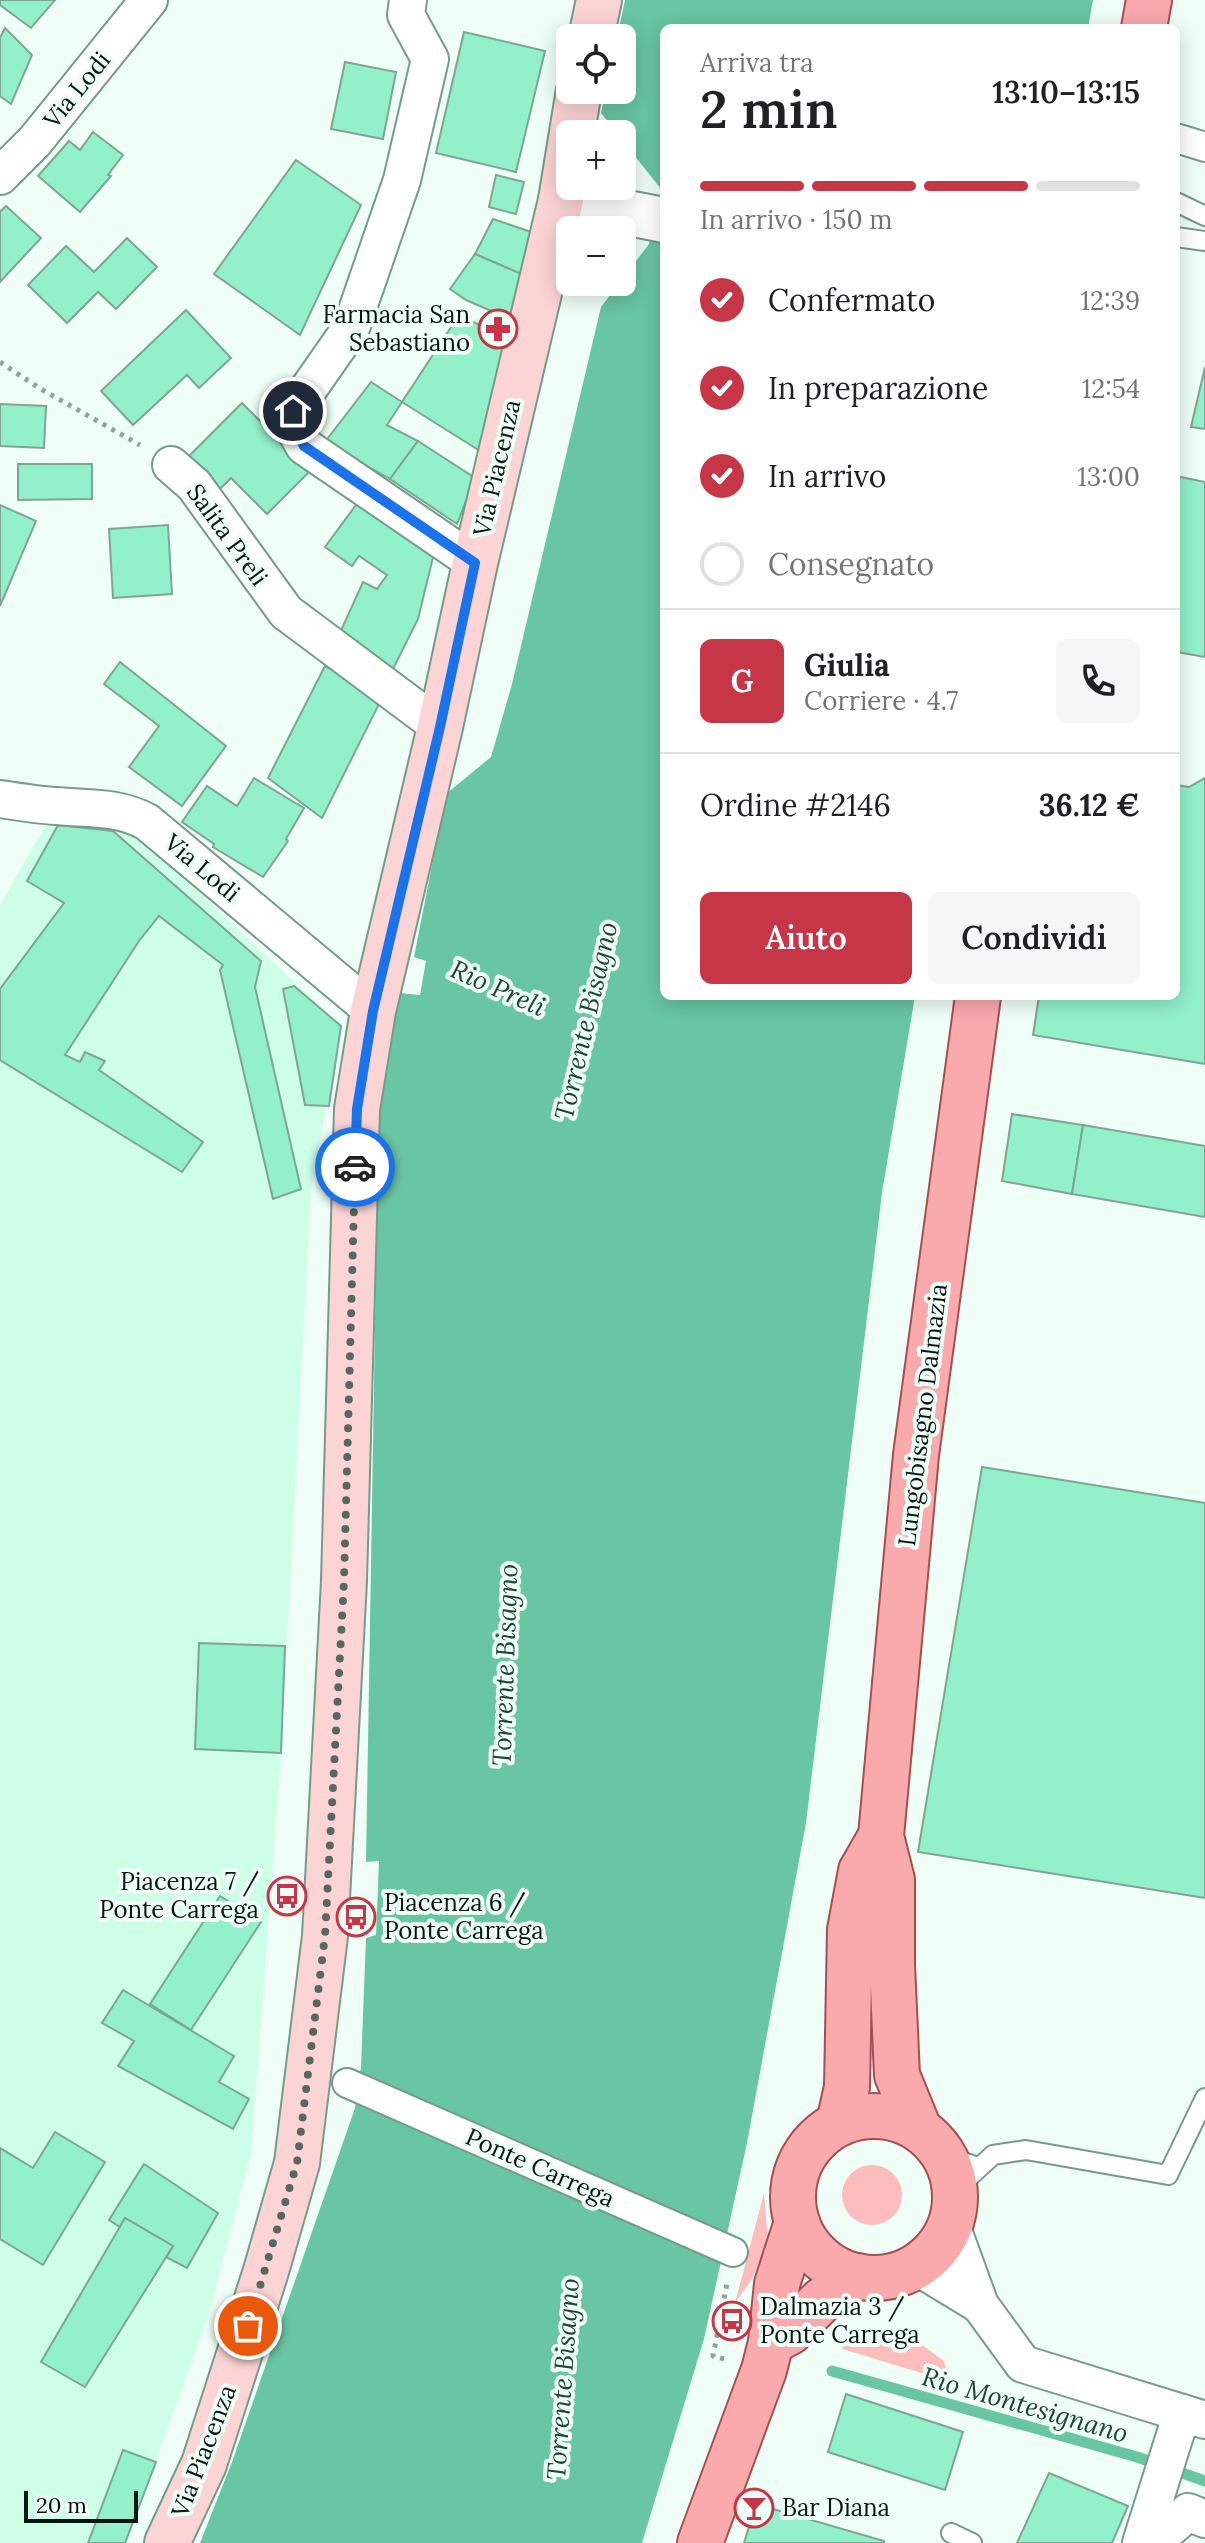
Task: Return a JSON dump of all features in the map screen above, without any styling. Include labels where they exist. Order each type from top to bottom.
[{"type":"main road","points":[[594,24],[599,0]]},
{"type":"main road","points":[[1145,24],[1149,0]]},
{"type":"main road","name":"Via Piacenza","points":[[167,2543],[204,2464],[297,2163],[325,1936],[344,1581],[357,1109],[373,1011],[561,200]]},
{"type":"main road","name":"Lungobisagno Dalmazia","points":[[950,2173],[897,2075],[892,1880],[881,1836],[916,1455],[977,1000]]},
{"type":"main road","name":"Lungobisagno Dalmazia","points":[[839,2123],[847,2087],[850,1930],[861,1871],[881,1836]]},
{"type":"main road","points":[[880,2116],[900,2120],[950,2173],[943,2241],[916,2266],[888,2277],[844,2272],[820,2257],[802,2235],[797,2222],[793,2193],[799,2165],[815,2141],[839,2123],[859,2117],[880,2116]]},
{"type":"main road","points":[[700,2543],[764,2370],[771,2342],[777,2284],[797,2222]]},
{"type":"main road","points":[[771,2342],[790,2332],[822,2300],[858,2276]]},
{"type":"street","name":"Via Lodi","points":[[0,176],[35,141],[149,0]]},
{"type":"street","points":[[408,0],[406,15],[430,59],[402,180],[351,328],[293,411],[295,430],[304,446],[475,563]]},
{"type":"street","points":[[1180,139],[1205,147]]},
{"type":"street","points":[[561,200],[660,219]]},
{"type":"street","name":"Salita Preli","points":[[171,465],[194,485],[286,612],[440,727]]},
{"type":"street","name":"Via Lodi","points":[[0,799],[117,810],[147,822],[373,1011]]},
{"type":"street","name":"Ponte Carrega","points":[[347,2083],[733,2252]]},
{"type":"street","points":[[950,2173],[980,2305]]},
{"type":"street","points":[[916,2266],[980,2305],[1023,2364],[1186,2425],[1154,2500],[1141,2543]]},
{"type":"street","points":[[1153,2543],[1188,2512],[1205,2519]]},
{"type":"lane","points":[[1180,204],[1205,216]]},
{"type":"lane","points":[[1180,238],[1205,241]]},
{"type":"lane","points":[[950,2173],[993,2155],[1026,2150],[1168,2175],[1205,2098]]},
{"type":"lane","points":[[951,2533],[972,2543]]},
{"type":"path","name":"Salita Preli","points":[[0,362],[171,465]]},
{"type":"shaded area","points":[[54,811],[117,817],[341,1026],[311,1187],[281,1753],[251,2153],[209,2312],[127,2543],[0,2543],[0,905]]},
{"type":"shaded area","points":[[872,2165],[884,2167],[893,2174],[900,2183],[900,2207],[893,2216],[884,2223],[872,2225],[860,2223],[851,2216],[844,2207],[842,2195],[844,2183],[851,2174],[860,2167]]},
{"type":"shaded area","points":[[764,2193],[768,2240],[752,2279],[735,2303]]},
{"type":"shaded area","points":[[847,2332],[910,2336],[944,2361],[948,2381],[842,2349]]},
{"type":"water","points":[[625,0],[1093,0],[1089,24],[660,24],[660,188],[636,158],[636,120],[607,120],[601,113],[603,104],[636,104],[636,24],[620,24]]},
{"type":"water","points":[[660,194],[660,1000],[914,1000],[882,1193],[806,1823],[747,2143],[704,2339],[642,2543],[200,2543],[232,2462],[355,2108],[361,2067],[366,1938],[376,1935],[379,1861],[366,1862],[379,1088],[400,993],[420,995],[426,961],[414,957],[446,794],[491,757],[512,684],[601,307],[609,296],[636,296],[636,261],[649,244]]},
{"type":"building","points":[[0,0],[55,0],[31,28],[0,5]]},
{"type":"building","points":[[5,28],[32,55],[11,104],[0,96],[0,38]]},
{"type":"building","points":[[464,32],[545,51],[516,172],[436,153]]},
{"type":"building","points":[[345,62],[396,72],[383,139],[331,129]]},
{"type":"building","points":[[93,132],[123,155],[108,175],[111,176],[80,212],[38,176],[69,141],[80,150]]},
{"type":"building","points":[[296,160],[361,205],[300,335],[214,274]]},
{"type":"building","points":[[496,175],[524,182],[516,214],[489,207]]},
{"type":"building","points":[[6,206],[41,238],[0,282],[0,212]]},
{"type":"building","points":[[493,219],[543,236],[533,279],[475,254]]},
{"type":"building","points":[[127,238],[157,267],[116,309],[98,292],[67,323],[28,285],[66,246],[94,272]]},
{"type":"building","points":[[475,254],[533,279],[521,324],[466,300],[450,289]]},
{"type":"building","points":[[186,310],[231,358],[199,388],[187,375],[133,425],[101,391]]},
{"type":"building","points":[[459,315],[515,342],[480,451],[402,402]]},
{"type":"building","points":[[1205,367],[1205,429],[1191,427]]},
{"type":"building","points":[[371,382],[402,402],[387,425],[418,441],[390,479],[325,442]]},
{"type":"building","points":[[242,403],[310,471],[267,514],[231,478],[213,496],[181,464]]},
{"type":"building","points":[[0,404],[46,406],[44,448],[0,446]]},
{"type":"building","points":[[418,441],[475,478],[457,524],[390,479]]},
{"type":"building","points":[[18,464],[92,464],[92,499],[18,500]]},
{"type":"building","points":[[1180,477],[1205,482],[1205,657],[1180,653]]},
{"type":"building","points":[[364,494],[437,541],[418,619],[391,673],[339,635],[363,582],[377,589],[387,575],[359,556],[352,566],[325,547]]},
{"type":"building","points":[[0,505],[36,521],[0,606]]},
{"type":"building","points":[[168,525],[172,594],[113,598],[109,529]]},
{"type":"building","points":[[120,662],[226,746],[182,806],[129,767],[159,726],[104,684]]},
{"type":"building","points":[[325,666],[381,700],[322,818],[268,778]]},
{"type":"building","points":[[254,778],[304,808],[286,839],[288,841],[263,877],[213,847],[214,844],[182,822],[207,786],[237,806]]},
{"type":"building","points":[[1205,778],[1205,1064],[1033,1035],[1038,1000],[1180,1000],[1180,786],[1189,787]]},
{"type":"building","points":[[58,825],[113,831],[261,961],[255,987],[301,1189],[273,1199],[220,970],[223,965],[159,916],[139,941],[65,1055],[80,1062],[85,1052],[105,1061],[99,1070],[203,1142],[182,1172],[0,1060],[0,989],[64,903],[27,881]]},
{"type":"building","points":[[294,986],[341,1026],[329,1106],[305,1105],[283,989]]},
{"type":"building","points":[[1012,1114],[1083,1125],[1072,1194],[1002,1181]]},
{"type":"building","points":[[1083,1125],[1205,1146],[1205,1217],[1072,1194]]},
{"type":"building","points":[[982,1467],[1205,1503],[1205,1898],[918,1852]]},
{"type":"building","points":[[199,1643],[285,1646],[281,1753],[195,1749]]},
{"type":"building","points":[[220,1896],[261,1922],[191,2030],[150,2004]]},
{"type":"building","points":[[123,1990],[234,2056],[219,2082],[249,2099],[233,2129],[118,2066],[134,2041],[102,2023]]},
{"type":"building","points":[[55,2132],[105,2162],[43,2265],[0,2239],[0,2148],[33,2168]]},
{"type":"building","points":[[144,2164],[218,2213],[187,2268],[166,2257],[173,2246],[125,2218],[120,2227],[109,2220]]},
{"type":"building","points":[[125,2218],[173,2246],[85,2387],[41,2362]]},
{"type":"building","points":[[846,2394],[963,2432],[945,2490],[828,2452]]},
{"type":"building","points":[[123,2450],[156,2462],[125,2543],[88,2543]]},
{"type":"building","points":[[1049,2473],[1128,2506],[1112,2543],[1017,2543]]},
{"type":"building","points":[[756,2504],[884,2541],[884,2543],[744,2543]]},
{"type":"waterway","name":"Rio Montesignano","points":[[832,2371],[1137,2457],[1205,2481]]},
{"type":"way so far","points":[[248,2326],[297,2163],[325,1936],[344,1581],[355,1167]]},
{"type":"place","name":"Farmacia San Sebastiano","points":[[498,329]]},
{"type":"place","name":"Piacenza 7 / Ponte Carrega","points":[[287,1896]]},
{"type":"place","name":"Piacenza 6 / Ponte Carrega","points":[[356,1917]]},
{"type":"place","name":"Dalmazia 3 / Ponte Carrega","points":[[732,2321]]},
{"type":"place","name":"Bar Diana","points":[[754,2508]]},
{"type":"route","points":[[293,411],[295,430],[304,446],[475,563],[373,1011],[357,1109],[355,1167]]},
{"type":"water label","name":"Rio Preli","points":[[498,988]]},
{"type":"water label","name":"Torrente Bisagno","points":[[586,1021]]},
{"type":"water label","name":"Torrente Bisagno","points":[[505,1665]]},
{"type":"water label","name":"Torrente Bisagno","points":[[563,2379]]}]
